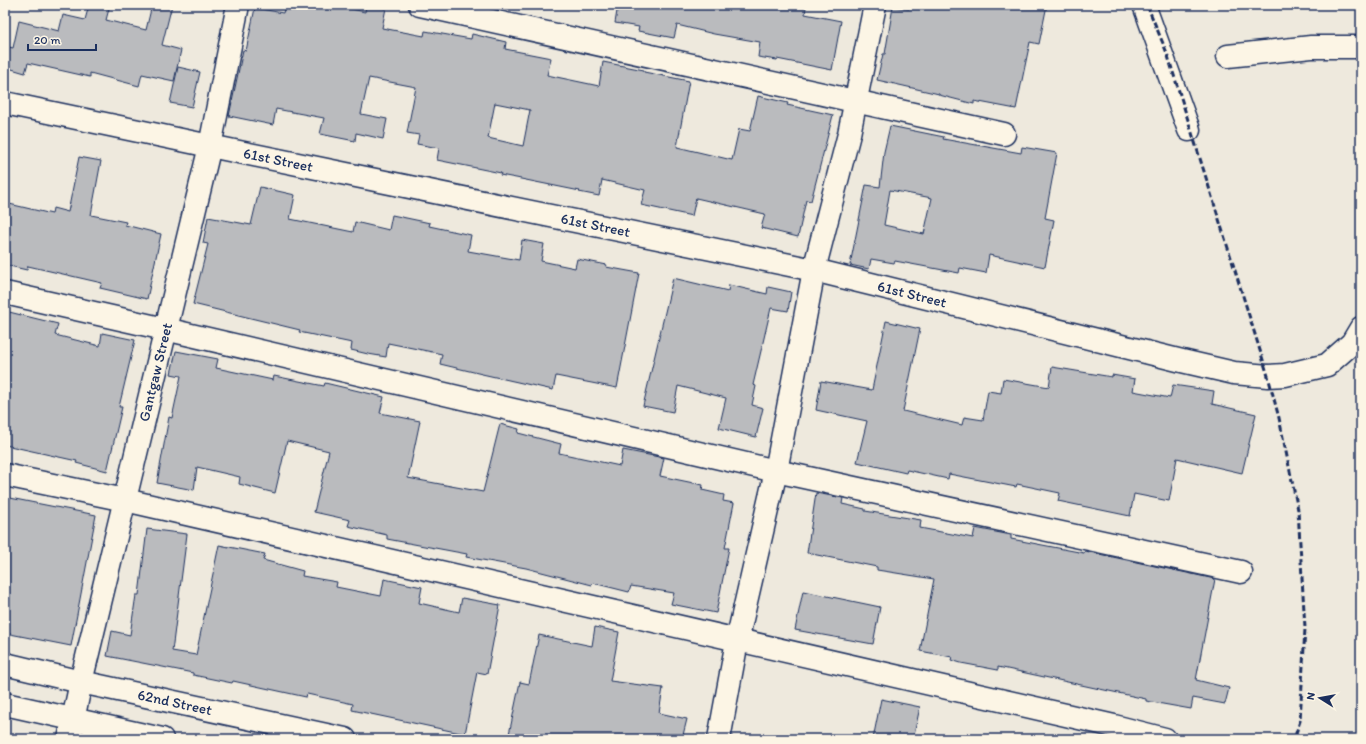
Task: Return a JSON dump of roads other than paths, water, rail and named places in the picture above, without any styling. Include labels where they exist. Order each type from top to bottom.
[{"type":"street","name":"Gantgaw Street","points":[[71,729],[165,328],[210,146],[238,5]]},
{"type":"street","points":[[420,5],[1004,134]]},
{"type":"street","points":[[719,739],[737,641],[776,471],[814,270],[848,134],[875,5]]},
{"type":"street","points":[[1144,5],[1189,130]]},
{"type":"street","points":[[1228,56],[1311,47],[1361,48]]},
{"type":"street","name":"61st Street","points":[[5,102],[210,146],[814,270],[1234,373],[1268,376],[1285,375],[1327,365],[1352,343],[1361,328]]},
{"type":"street","points":[[5,293],[165,328],[776,471],[1241,572]]},
{"type":"street","points":[[5,475],[125,500],[1164,739]]},
{"type":"street","name":"62nd Street","points":[[5,664],[81,682],[345,739]]},
{"type":"street","points":[[5,704],[71,729],[162,739]]},
{"type":"railway","points":[[1147,5],[1167,53],[1268,376],[1279,418],[1298,510],[1305,628],[1300,721],[1294,739]]}]
